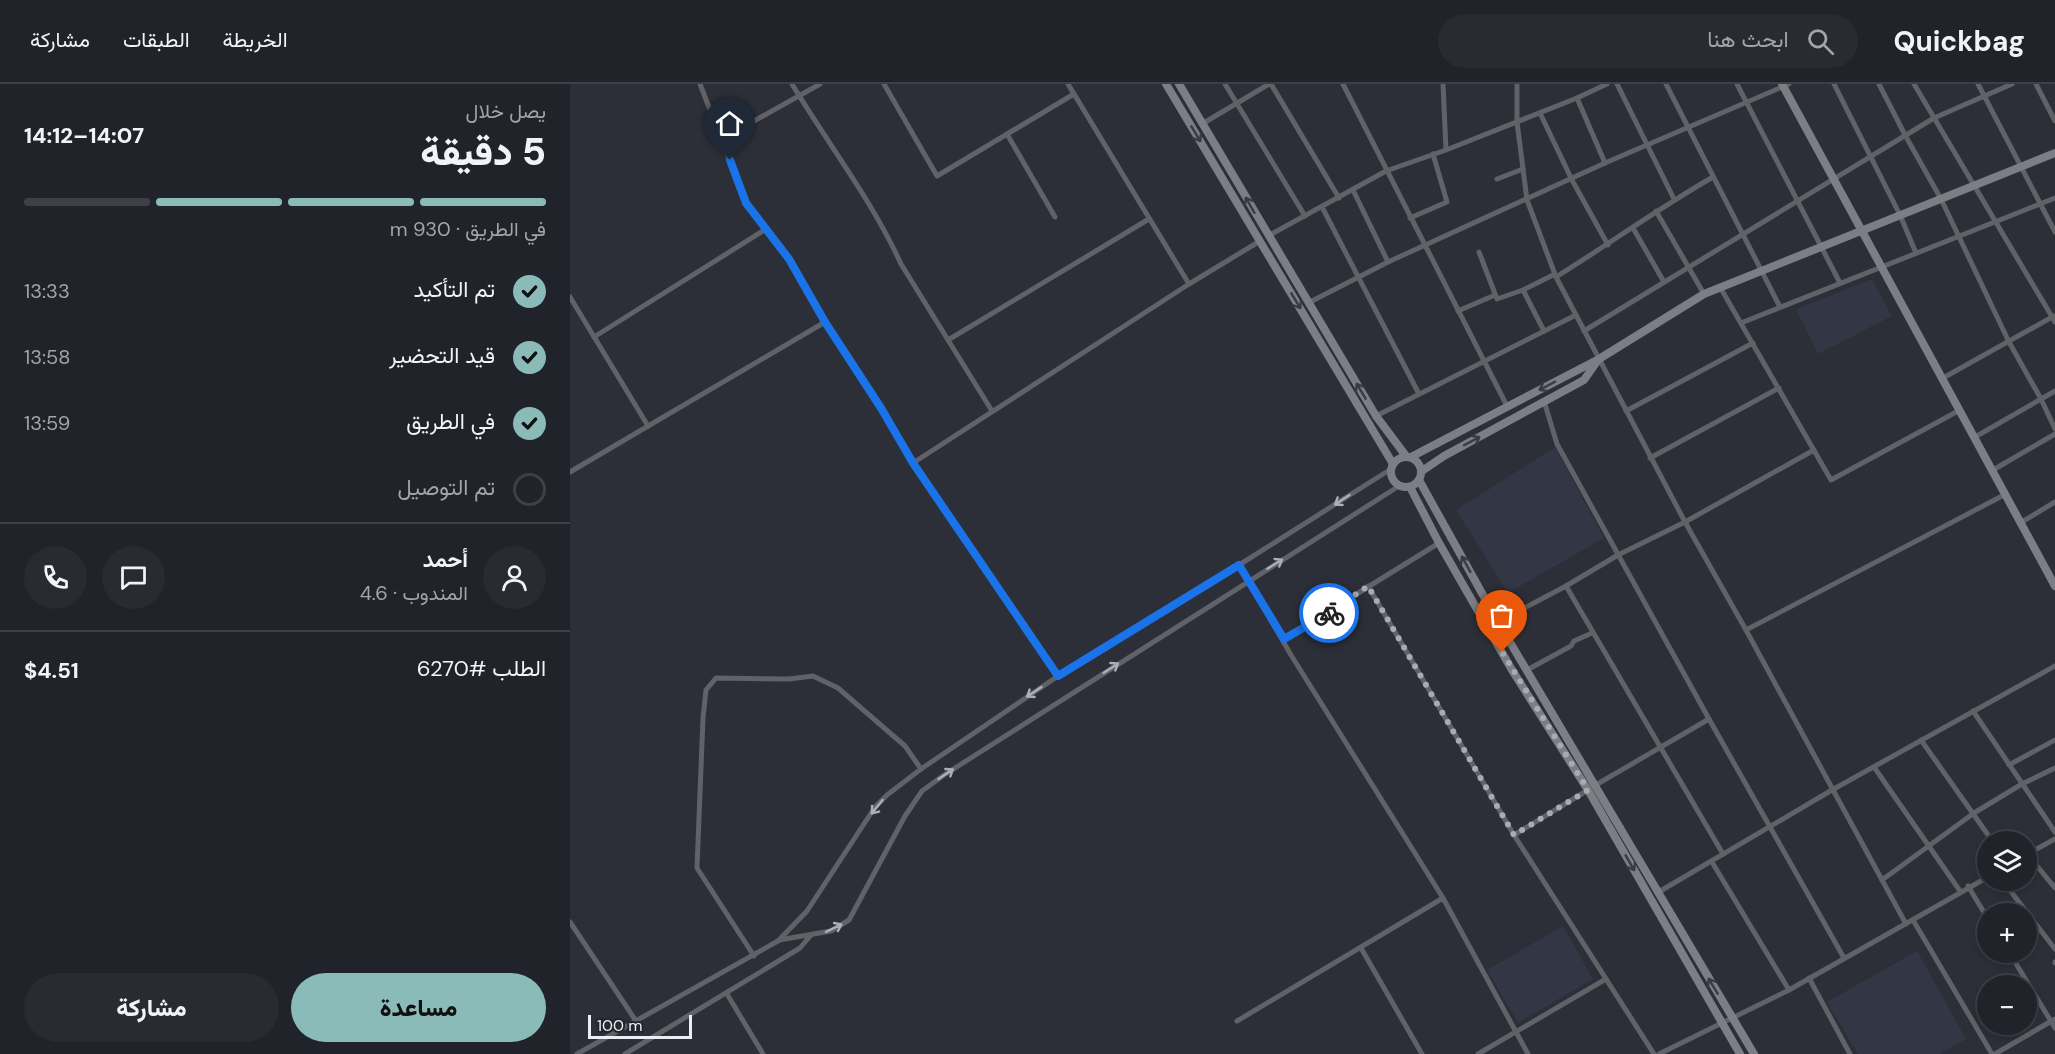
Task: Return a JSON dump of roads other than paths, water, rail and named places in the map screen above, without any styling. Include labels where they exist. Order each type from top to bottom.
[{"type":"street","points":[[700,84],[746,203],[789,259],[825,322],[881,408],[913,463],[1058,676]]},
{"type":"street","points":[[792,84],[870,205],[901,264],[992,411]]},
{"type":"street","points":[[722,139],[820,84]]},
{"type":"street","points":[[884,84],[937,176],[1074,94]]},
{"type":"street","points":[[1068,84],[1189,284]]},
{"type":"street","points":[[1166,84],[1392,466],[1392,478],[1400,486]]},
{"type":"street","points":[[778,941],[831,931],[849,920],[905,816],[922,791],[944,775],[1248,580],[1400,486],[1410,487],[1419,480],[1422,471],[1419,462],[1408,457],[1376,416],[1179,84]]},
{"type":"street","points":[[1225,84],[1305,216]]},
{"type":"street","points":[[1202,124],[1270,84],[1339,198]]},
{"type":"street","points":[[1343,84],[1507,406]]},
{"type":"street","points":[[1443,84],[1446,150]]},
{"type":"street","points":[[1516,84],[1517,122],[1527,200],[1556,275],[1684,522],[1746,630],[1906,924]]},
{"type":"street","points":[[1268,237],[1386,171],[1517,122],[1606,84]]},
{"type":"street","points":[[1617,84],[1674,199]]},
{"type":"street","points":[[1666,84],[1780,308]]},
{"type":"street","points":[[1737,84],[1840,283]]},
{"type":"street","points":[[1834,84],[1900,215],[1916,253]]},
{"type":"street","points":[[1880,84],[1905,135],[1941,199],[2008,342],[2041,399],[2055,429]]},
{"type":"street","points":[[1914,84],[1994,223],[2054,318],[1943,378]]},
{"type":"street","points":[[1978,84],[2055,232]]},
{"type":"street","points":[[1584,331],[1934,118],[2012,84]]},
{"type":"street","points":[[2036,84],[2055,121]]},
{"type":"street","points":[[1308,303],[1388,262],[1605,163],[1785,85],[1832,179],[1943,378],[2020,524],[2054,580]]},
{"type":"street","points":[[1577,98],[1605,163]]},
{"type":"street","points":[[1540,112],[1572,180],[1608,245]]},
{"type":"street","points":[[1006,134],[1055,217]]},
{"type":"street","points":[[577,1054],[778,941],[807,911],[875,807],[921,769],[1058,676],[1239,565],[1392,466],[1396,460],[1408,457],[1599,359],[1704,294],[2055,153]]},
{"type":"street","points":[[1410,218],[1447,202],[1432,154]]},
{"type":"street","points":[[1497,179],[1523,169]]},
{"type":"street","points":[[1479,252],[1497,299],[1556,275],[1608,245],[1674,199],[1713,177]]},
{"type":"street","points":[[1353,190],[1388,262]]},
{"type":"street","points":[[1741,323],[2055,198]]},
{"type":"street","points":[[1322,207],[1419,394]]},
{"type":"street","points":[[1656,212],[1690,266],[1704,294]]},
{"type":"street","points":[[948,340],[1149,219]]},
{"type":"street","points":[[1633,228],[1664,282]]},
{"type":"street","points":[[594,337],[766,229]]},
{"type":"street","points":[[913,463],[1189,284],[1260,242]]},
{"type":"street","points":[[1720,287],[1831,480],[1960,410]]},
{"type":"street","points":[[1523,290],[1544,331]]},
{"type":"street","points":[[1458,311],[1495,295]]},
{"type":"street","points":[[570,297],[648,426]]},
{"type":"street","points":[[1376,416],[1576,315]]},
{"type":"street","points":[[570,471],[825,322]]},
{"type":"street","points":[[1626,411],[1753,343]]},
{"type":"street","points":[[1422,471],[1444,456],[1584,380],[1599,359]]},
{"type":"street","points":[[1650,458],[1779,388]]},
{"type":"street","points":[[1975,437],[2055,391]]},
{"type":"street","points":[[1544,401],[1557,444],[1844,958]]},
{"type":"street","points":[[1993,470],[2055,434]]},
{"type":"street","points":[[1498,622],[1814,450]]},
{"type":"street","points":[[1419,480],[1740,1054]]},
{"type":"street","points":[[1410,487],[1439,543],[1512,670],[1658,893],[1754,1054]]},
{"type":"street","points":[[1746,630],[2006,494]]},
{"type":"street","points":[[2020,524],[2055,502]]},
{"type":"street","points":[[1284,639],[1439,543]]},
{"type":"street","points":[[1239,565],[1443,898],[1528,1054]]},
{"type":"street","points":[[1368,586],[1514,835],[1654,1054]]},
{"type":"street","points":[[1566,586],[1723,854]]},
{"type":"street","points":[[1527,670],[1571,646],[1574,641],[1592,633]]},
{"type":"street","points":[[1658,893],[1832,790],[2055,666]]},
{"type":"street","points":[[754,956],[697,868],[703,718],[706,690],[716,678],[789,679],[813,676],[827,681],[904,746],[921,769]]},
{"type":"street","points":[[1973,711],[2055,832]]},
{"type":"street","points":[[1514,835],[1660,745],[1709,719]]},
{"type":"street","points":[[1921,740],[1986,831]]},
{"type":"street","points":[[2009,765],[2055,740]]},
{"type":"street","points":[[1874,767],[1960,891]]},
{"type":"street","points":[[1882,880],[1974,813],[2022,784],[2055,768]]},
{"type":"street","points":[[2037,849],[2055,839]]},
{"type":"street","points":[[1712,861],[1789,990]]},
{"type":"street","points":[[2037,867],[2055,888]]},
{"type":"street","points":[[1659,1054],[1789,990],[1977,882]]},
{"type":"street","points":[[1968,886],[1978,903]]},
{"type":"street","points":[[2010,891],[2055,949]]},
{"type":"street","points":[[1237,1021],[1443,898]]},
{"type":"street","points":[[1913,920],[1993,1054],[2053,1020]]},
{"type":"street","points":[[570,922],[636,1021]]},
{"type":"street","points":[[625,1054],[800,948],[811,935]]},
{"type":"street","points":[[1361,948],[1422,1054]]},
{"type":"street","points":[[2016,963],[2053,1020],[2055,1028]]},
{"type":"street","points":[[1809,978],[1850,1054]]},
{"type":"street","points":[[1478,1054],[1606,979]]},
{"type":"street","points":[[727,994],[763,1054]]}]
